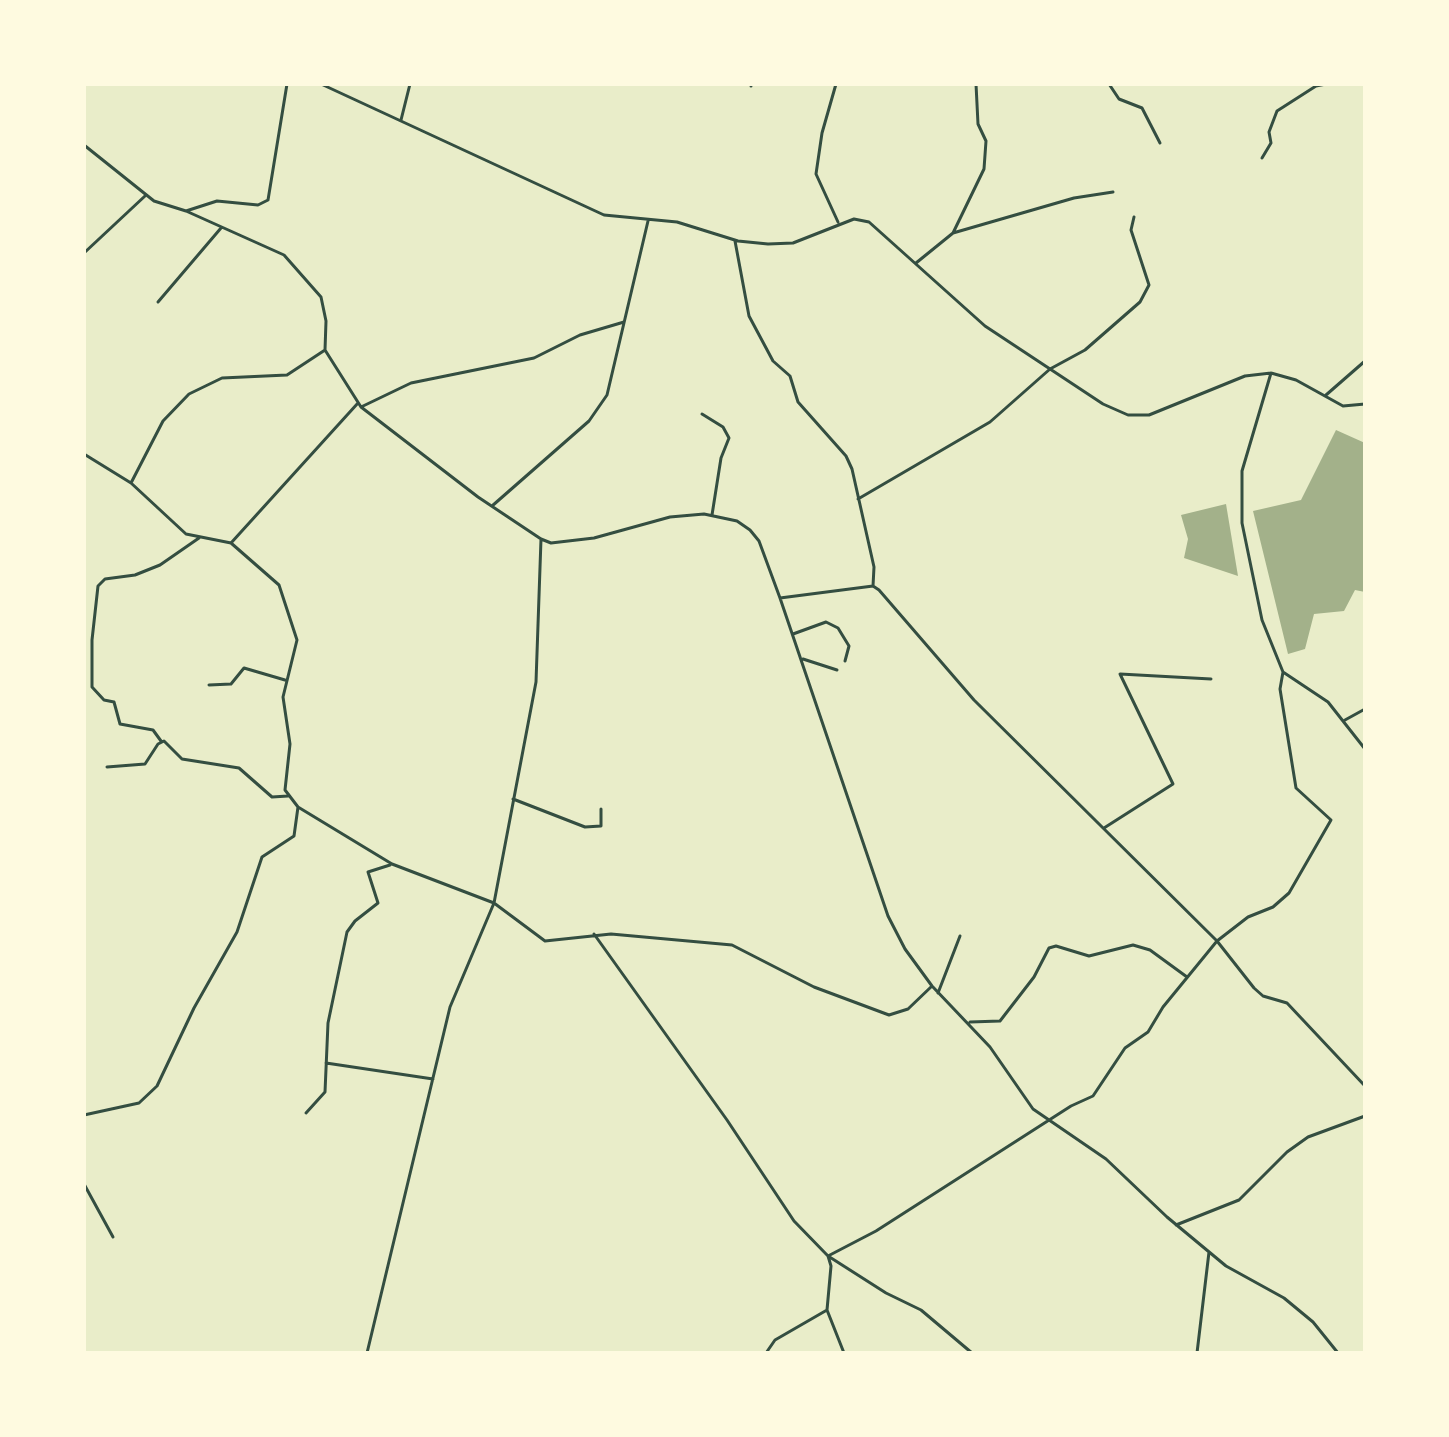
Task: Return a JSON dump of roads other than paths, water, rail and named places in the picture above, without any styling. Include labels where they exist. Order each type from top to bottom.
[{"type":"street","points":[[186,211],[217,201],[258,205],[268,200],[287,84]]},
{"type":"street","points":[[321,84],[588,211],[677,222],[735,241],[793,243],[838,222],[854,219],[869,222],[985,326],[1103,404],[1139,417],[1245,376],[1271,373],[1296,380],[1343,406],[1365,404]]},
{"type":"street","points":[[401,120],[410,84]]},
{"type":"street","points":[[836,84],[822,133],[816,174],[838,222]]},
{"type":"street","points":[[953,233],[984,169],[986,141],[978,124],[976,84]]},
{"type":"street","points":[[1109,84],[1119,99],[1140,106],[1160,143]]},
{"type":"street","points":[[1262,158],[1271,143],[1269,132],[1277,111],[1316,86],[1326,84]]},
{"type":"street","points":[[84,145],[145,196],[284,255],[308,279],[324,308],[325,350],[359,405],[492,506],[541,539],[551,543],[565,542],[624,531],[670,517],[712,515],[737,521],[750,530],[759,541],[888,916],[905,949],[938,993],[970,1022],[1033,1109],[1114,1165],[1176,1225],[1226,1266],[1284,1298],[1313,1322],[1338,1353]]},
{"type":"street","points":[[916,263],[953,233],[1074,198],[1113,192]]},
{"type":"street","points":[[84,253],[115,228],[145,196]]},
{"type":"street","points":[[858,499],[990,422],[1050,369],[1085,350],[1145,294],[1149,285],[1131,230],[1134,217]]},
{"type":"street","points":[[492,506],[589,421],[607,395],[648,220]]},
{"type":"street","points":[[158,302],[221,228]]},
{"type":"street","points":[[735,241],[749,316],[773,361],[790,376],[798,402],[846,456],[874,567],[873,586],[974,700],[1217,941],[1254,988],[1270,999],[1287,1003],[1365,1086]]},
{"type":"street","points":[[231,543],[359,405],[411,383],[534,358],[580,335],[624,322]]},
{"type":"street","points":[[131,483],[163,421],[189,394],[222,378],[287,375],[325,350]]},
{"type":"street","points":[[1324,397],[1365,361]]},
{"type":"street","points":[[828,1256],[876,1231],[1093,1096],[1125,1048],[1148,1032],[1217,941],[1248,917],[1273,907],[1289,893],[1331,820],[1296,788],[1280,689],[1283,672],[1262,620],[1241,502],[1242,471],[1271,373]]},
{"type":"street","points":[[702,414],[723,427],[729,438],[721,458],[712,515]]},
{"type":"street","points":[[84,454],[131,483],[186,534],[231,543],[276,581],[287,603],[298,648],[283,697],[290,744],[285,781],[288,796],[298,807],[392,864],[494,903],[545,941],[594,934],[732,945],[814,987],[889,1015],[908,1009],[932,986]]},
{"type":"street","points":[[199,538],[160,565],[135,575],[105,579],[98,586],[92,640],[92,687],[104,700],[114,702],[120,724],[153,730],[182,759],[239,768],[272,797],[288,796]]},
{"type":"street","points":[[367,1353],[450,1007],[494,903],[536,682],[541,539]]},
{"type":"street","points":[[780,598],[873,586]]},
{"type":"street","points":[[793,634],[826,622],[838,628],[849,646],[845,661]]},
{"type":"street","points":[[802,659],[837,670]]},
{"type":"street","points":[[209,685],[231,684],[244,668],[286,680]]},
{"type":"street","points":[[1283,672],[1328,702],[1365,749]]},
{"type":"street","points":[[1104,828],[1173,784],[1120,674],[1211,679]]},
{"type":"street","points":[[1345,720],[1365,709]]},
{"type":"street","points":[[107,767],[145,764],[161,741]]},
{"type":"street","points":[[513,799],[585,827],[601,826],[601,809]]},
{"type":"street","points":[[84,1115],[139,1103],[157,1086],[194,1008],[237,932],[262,857],[294,836],[298,807]]},
{"type":"street","points":[[306,1113],[325,1092],[328,1023],[347,932],[378,903],[368,872],[392,864]]},
{"type":"street","points":[[594,934],[727,1120],[794,1221],[828,1256],[886,1293],[921,1310],[972,1353]]},
{"type":"street","points":[[938,993],[960,936]]},
{"type":"street","points":[[970,1022],[1000,1021],[1034,977],[1049,948],[1056,946],[1089,956],[1133,945],[1150,950],[1187,977]]},
{"type":"street","points":[[326,1063],[433,1079]]},
{"type":"street","points":[[1176,1225],[1239,1200],[1287,1152],[1308,1137],[1365,1116]]},
{"type":"street","points":[[84,1184],[113,1237]]},
{"type":"street","points":[[1197,1353],[1209,1252]]},
{"type":"street","points":[[828,1256],[831,1266],[827,1310],[844,1353]]},
{"type":"street","points":[[766,1353],[775,1340],[827,1310]]}]
